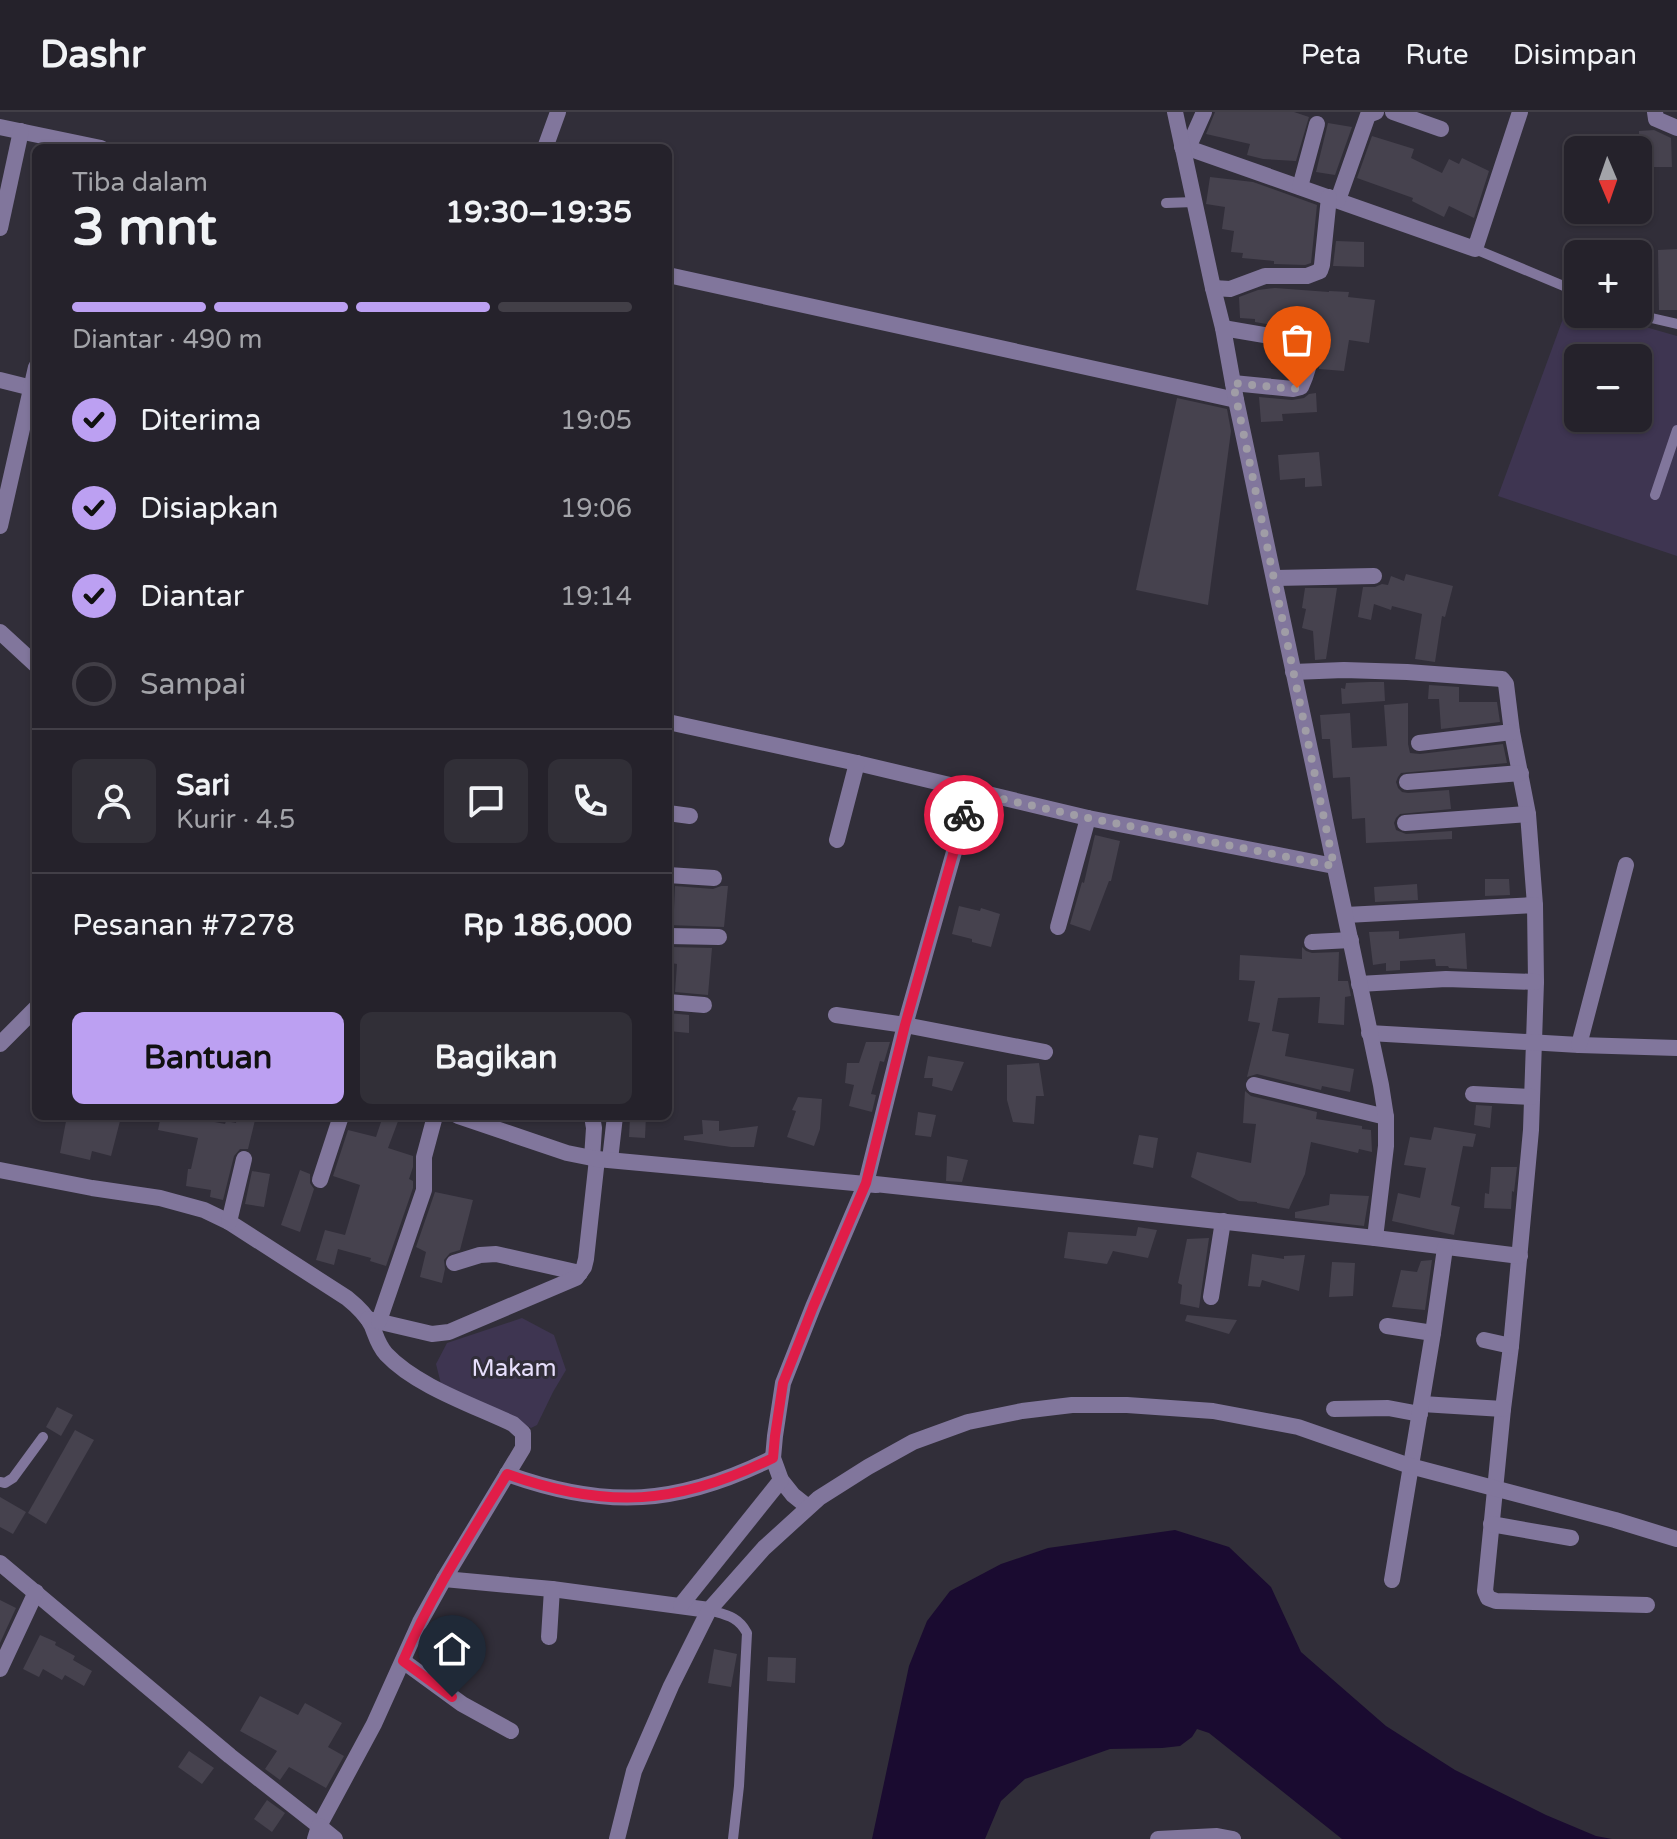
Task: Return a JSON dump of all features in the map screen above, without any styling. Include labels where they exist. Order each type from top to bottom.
[{"type":"street","points":[[546,144],[558,112]]},
{"type":"street","points":[[1175,112],[1185,147],[1386,1117],[1386,1146],[1375,1238]]},
{"type":"street","points":[[1185,147],[1204,112]]},
{"type":"street","points":[[1213,288],[1230,289],[1265,276],[1307,276],[1320,271],[1334,198],[1368,115],[1376,112]]},
{"type":"street","points":[[1393,112],[1441,129]]},
{"type":"street","points":[[1185,147],[1475,249],[1520,112]]},
{"type":"street","points":[[1655,112],[1656,119],[1677,128]]},
{"type":"street","points":[[1300,187],[1317,124]]},
{"type":"street","points":[[0,127],[78,144]]},
{"type":"street","points":[[0,228],[21,131]]},
{"type":"street","points":[[672,276],[1236,400]]},
{"type":"street","points":[[1223,328],[1306,342],[1310,347],[1306,376],[1301,387],[1293,389],[1233,383]]},
{"type":"street","points":[[0,380],[32,388]]},
{"type":"street","points":[[0,526],[32,396]]},
{"type":"street","points":[[1275,578],[1374,576]]},
{"type":"street","points":[[0,632],[32,661]]},
{"type":"street","points":[[1293,672],[1407,672],[1502,679],[1506,684],[1528,814],[1535,905],[1535,1041],[1520,1256],[1485,1591],[1488,1598],[1496,1601],[1647,1605]]},
{"type":"street","points":[[672,723],[1088,818],[1334,866]]},
{"type":"street","points":[[1419,743],[1512,732]]},
{"type":"street","points":[[837,840],[857,763]]},
{"type":"street","points":[[1407,782],[1521,773]]},
{"type":"street","points":[[808,1507],[781,1480],[773,1458],[783,1383],[866,1183],[905,1025],[971,792]]},
{"type":"street","points":[[672,814],[690,816]]},
{"type":"street","points":[[1405,823],[1528,814]]},
{"type":"street","points":[[1058,927],[1088,818]]},
{"type":"street","points":[[1579,1045],[1626,865]]},
{"type":"street","points":[[672,875],[714,878]]},
{"type":"street","points":[[1346,915],[1535,905]]},
{"type":"street","points":[[672,936],[719,937]]},
{"type":"street","points":[[1312,942],[1351,940]]},
{"type":"street","points":[[1359,984],[1446,979],[1536,982]]},
{"type":"street","points":[[672,1002],[704,1005]]},
{"type":"street","points":[[0,1044],[32,1012]]},
{"type":"street","points":[[836,1015],[1045,1052]]},
{"type":"street","points":[[1369,1033],[1677,1048]]},
{"type":"street","points":[[1254,1085],[1386,1117]]},
{"type":"street","points":[[1473,1094],[1532,1097]]},
{"type":"street","points":[[320,1180],[340,1120]]},
{"type":"street","points":[[317,1832],[374,1724],[420,1622],[524,1443],[523,1433],[513,1424],[422,1381],[406,1371],[377,1342],[374,1320],[424,1190],[424,1157],[434,1120]]},
{"type":"street","points":[[470,1120],[567,1153],[600,1159],[866,1183],[1520,1256]]},
{"type":"street","points":[[593,1120],[600,1159]]},
{"type":"street","points":[[0,1170],[160,1198],[204,1210],[229,1222],[347,1298],[374,1320],[432,1334],[449,1332],[569,1281],[580,1273],[586,1259],[600,1159],[614,1120]]},
{"type":"street","points":[[229,1222],[244,1159]]},
{"type":"street","points":[[1211,1297],[1223,1221]]},
{"type":"street","points":[[1392,1580],[1445,1248]]},
{"type":"street","points":[[454,1263],[496,1254],[580,1273]]},
{"type":"street","points":[[1387,1326],[1433,1333]]},
{"type":"street","points":[[1484,1340],[1511,1346]]},
{"type":"street","points":[[617,1839],[634,1771],[709,1610],[764,1548],[819,1498],[913,1442],[968,1422],[1072,1405],[1213,1411],[1298,1427],[1410,1466],[1677,1539]]},
{"type":"street","points":[[1334,1409],[1503,1409]]},
{"type":"street","points":[[507,1474],[544,1487],[583,1495],[622,1498],[661,1496],[737,1476],[773,1458]]},
{"type":"street","points":[[681,1605],[781,1480]]},
{"type":"street","points":[[1491,1524],[1571,1538]]},
{"type":"street","points":[[0,1563],[317,1832],[335,1839]]},
{"type":"street","points":[[444,1579],[552,1589],[709,1610]]},
{"type":"street","points":[[549,1637],[552,1589]]},
{"type":"street","points":[[0,1669],[36,1592]]},
{"type":"street","points":[[403,1661],[462,1704],[511,1731]]},
{"type":"street","points":[[1158,1839],[1217,1836],[1233,1839]]},
{"type":"lane","points":[[1166,203],[1194,202]]},
{"type":"lane","points":[[1475,249],[1564,286]]},
{"type":"lane","points":[[1652,318],[1677,324]]},
{"type":"lane","points":[[1655,495],[1677,430]]},
{"type":"lane","points":[[0,1482],[5,1483],[13,1478],[43,1437]]},
{"type":"lane","points":[[709,1610],[726,1614],[741,1623],[747,1633],[733,1839]]},
{"type":"green space","points":[[1564,316],[1564,328],[1649,328],[1677,336],[1677,556],[1498,496]]},
{"type":"green space","name":"Makam","points":[[522,1318],[554,1335],[566,1370],[537,1425],[531,1428],[441,1384],[436,1364],[447,1343]]},
{"type":"shaded area","points":[[1175,1530],[1229,1547],[1271,1587],[1301,1652],[1386,1726],[1455,1770],[1546,1815],[1596,1836],[1612,1839],[1342,1839],[1209,1733],[1197,1729],[1180,1746],[1110,1749],[1025,1779],[1001,1801],[985,1839],[872,1839],[909,1666],[927,1621],[950,1591],[1001,1564],[1048,1548]]},
{"type":"building","points":[[1215,112],[1294,112],[1309,117],[1296,161],[1247,155],[1250,144],[1206,134]]},
{"type":"building","points":[[1328,123],[1352,127],[1335,175],[1316,172]]},
{"type":"building","points":[[1654,130],[1671,138],[1672,167],[1652,167],[1652,136],[1639,136],[1639,131]]},
{"type":"building","points":[[1372,136],[1414,149],[1411,158],[1442,173],[1449,159],[1459,164],[1462,158],[1489,171],[1474,218],[1449,206],[1444,217],[1412,201],[1413,198],[1357,178]]},
{"type":"building","points":[[1210,177],[1253,182],[1317,205],[1311,263],[1274,264],[1274,261],[1242,258],[1243,253],[1231,252],[1234,231],[1222,229],[1225,207],[1206,204]]},
{"type":"building","points":[[1336,241],[1364,242],[1364,267],[1333,266]]},
{"type":"building","points":[[1677,249],[1677,310],[1659,310],[1658,250]]},
{"type":"building","points":[[1275,288],[1349,292],[1348,297],[1375,300],[1369,343],[1349,340],[1344,371],[1319,369],[1317,331],[1240,318],[1239,297]]},
{"type":"building","points":[[1316,393],[1317,412],[1282,414],[1283,421],[1261,422],[1259,397],[1292,400]]},
{"type":"building","points":[[1177,398],[1227,409],[1231,431],[1208,605],[1136,590]]},
{"type":"building","points":[[1319,452],[1322,486],[1305,487],[1305,478],[1280,480],[1278,455]]},
{"type":"building","points":[[1406,574],[1453,586],[1445,617],[1442,616],[1435,662],[1415,659],[1422,614],[1392,606],[1391,610],[1374,604],[1371,620],[1358,617],[1363,587],[1388,585],[1391,576],[1404,581]]},
{"type":"building","points":[[1305,588],[1337,588],[1326,659],[1315,660],[1313,631],[1302,628],[1306,609],[1302,608]]},
{"type":"building","points":[[1384,682],[1385,701],[1342,704],[1341,688],[1345,689],[1346,683]]},
{"type":"building","points":[[1429,685],[1459,687],[1459,702],[1497,702],[1500,722],[1441,729],[1439,699],[1428,699]]},
{"type":"building","points":[[1408,703],[1410,753],[1503,744],[1507,763],[1401,773],[1396,782],[1402,792],[1449,790],[1451,809],[1400,814],[1394,823],[1396,830],[1406,834],[1452,831],[1452,839],[1366,843],[1365,818],[1352,819],[1350,777],[1333,778],[1330,739],[1322,739],[1320,715],[1350,713],[1352,748],[1387,746],[1384,705]]},
{"type":"building","points":[[1095,835],[1120,841],[1111,881],[1090,931],[1070,924]]},
{"type":"building","points":[[1485,879],[1509,879],[1510,895],[1485,896]]},
{"type":"building","points":[[1417,884],[1418,900],[1375,902],[1374,887]]},
{"type":"building","points":[[675,886],[713,889],[728,886],[724,927],[672,925]]},
{"type":"building","points":[[959,906],[1000,914],[991,947],[952,934]]},
{"type":"building","points":[[1399,931],[1399,939],[1465,933],[1467,969],[1436,966],[1435,959],[1400,961],[1400,970],[1386,971],[1386,963],[1373,965],[1369,932]]},
{"type":"building","points":[[672,947],[712,948],[708,995],[675,992],[677,964],[672,963]]},
{"type":"building","points":[[1302,947],[1312,953],[1339,952],[1338,981],[1348,981],[1351,996],[1345,997],[1344,1025],[1318,1023],[1320,997],[1278,998],[1272,1031],[1289,1034],[1285,1056],[1354,1069],[1350,1092],[1322,1086],[1321,1090],[1257,1074],[1247,1077],[1260,1023],[1248,1021],[1255,981],[1239,980],[1240,955],[1302,959]]},
{"type":"building","points":[[672,1013],[689,1015],[689,1033],[672,1031]]},
{"type":"building","points":[[866,1042],[890,1042],[884,1062],[880,1061],[871,1094],[876,1095],[872,1112],[849,1106],[854,1085],[845,1083],[847,1063],[859,1063]]},
{"type":"building","points":[[928,1056],[964,1062],[952,1091],[932,1086],[933,1078],[924,1078]]},
{"type":"building","points":[[1039,1063],[1044,1096],[1036,1096],[1034,1124],[1013,1122],[1007,1100],[1007,1065]]},
{"type":"building","points":[[1245,1091],[1251,1096],[1317,1112],[1316,1119],[1371,1130],[1372,1152],[1359,1149],[1358,1153],[1311,1142],[1305,1174],[1289,1209],[1239,1201],[1191,1177],[1197,1152],[1251,1163],[1256,1124],[1243,1123]]},
{"type":"building","points":[[798,1097],[822,1099],[820,1129],[814,1146],[787,1137]]},
{"type":"building","points":[[1476,1105],[1492,1106],[1490,1128],[1474,1125]]},
{"type":"building","points":[[918,1112],[936,1115],[931,1137],[915,1135]]},
{"type":"building","points":[[66,1120],[120,1121],[111,1156],[92,1151],[90,1160],[60,1153]]},
{"type":"building","points":[[160,1120],[204,1120],[225,1124],[226,1121],[255,1120],[248,1149],[240,1149],[234,1156],[223,1200],[210,1197],[211,1190],[186,1186],[198,1138],[158,1130]]},
{"type":"building","points":[[382,1120],[398,1120],[388,1148],[413,1156],[409,1179],[413,1181],[413,1188],[386,1266],[370,1261],[371,1258],[338,1249],[334,1265],[316,1260],[325,1230],[345,1235],[360,1185],[333,1176],[348,1130],[376,1137]]},
{"type":"building","points":[[630,1120],[646,1120],[645,1138],[629,1137]]},
{"type":"building","points":[[702,1120],[719,1121],[719,1131],[758,1126],[754,1147],[684,1140],[684,1136],[703,1134]]},
{"type":"building","points":[[1434,1127],[1476,1134],[1473,1147],[1463,1146],[1451,1205],[1460,1207],[1454,1235],[1392,1221],[1398,1193],[1420,1198],[1426,1168],[1404,1165],[1410,1137],[1431,1140]]},
{"type":"building","points":[[1139,1135],[1158,1138],[1153,1168],[1133,1164]]},
{"type":"building","points":[[947,1156],[968,1160],[962,1182],[946,1181]]},
{"type":"building","points":[[1491,1167],[1517,1167],[1511,1209],[1484,1208],[1485,1193],[1489,1194]]},
{"type":"building","points":[[300,1170],[310,1174],[314,1189],[300,1232],[281,1225]]},
{"type":"building","points":[[252,1171],[270,1174],[264,1207],[245,1204]]},
{"type":"building","points":[[435,1192],[473,1200],[460,1250],[450,1253],[444,1260],[442,1283],[420,1277],[426,1252],[416,1247]]},
{"type":"building","points":[[1330,1194],[1369,1196],[1364,1226],[1295,1218],[1295,1212],[1329,1205]]},
{"type":"building","points":[[1138,1227],[1157,1230],[1148,1258],[1113,1251],[1107,1264],[1064,1258],[1068,1232],[1136,1236]]},
{"type":"building","points":[[1209,1238],[1199,1308],[1180,1304],[1182,1285],[1178,1283],[1187,1239]]},
{"type":"building","points":[[1252,1254],[1284,1259],[1284,1256],[1305,1255],[1299,1291],[1262,1280],[1260,1287],[1248,1286]]},
{"type":"building","points":[[1432,1260],[1425,1310],[1392,1307],[1401,1270],[1417,1272],[1421,1261]]},
{"type":"building","points":[[1332,1262],[1355,1263],[1353,1296],[1329,1297]]},
{"type":"building","points":[[1187,1315],[1237,1320],[1229,1334],[1185,1321]]},
{"type":"building","points":[[57,1407],[73,1415],[61,1436],[46,1427]]},
{"type":"building","points":[[75,1430],[94,1440],[46,1524],[28,1513]]},
{"type":"building","points":[[0,1497],[26,1512],[13,1534],[0,1527]]},
{"type":"building","points":[[0,1600],[16,1608],[0,1643]]},
{"type":"building","points":[[40,1635],[56,1642],[55,1645],[75,1656],[73,1660],[92,1671],[84,1686],[65,1675],[62,1680],[43,1669],[39,1677],[23,1669]]},
{"type":"building","points":[[714,1649],[737,1654],[731,1687],[708,1683]]},
{"type":"building","points":[[768,1657],[796,1658],[795,1683],[767,1681]]},
{"type":"building","points":[[260,1696],[298,1715],[305,1703],[342,1723],[328,1747],[344,1756],[326,1788],[289,1767],[280,1780],[265,1769],[277,1751],[240,1731]]},
{"type":"building","points":[[189,1751],[214,1768],[202,1784],[178,1767]]},
{"type":"building","points":[[267,1800],[285,1813],[272,1832],[254,1819]]},
{"type":"way so far","points":[[964,815],[971,792],[1334,866],[1233,383],[1297,388]]},
{"type":"route","points":[[452,1697],[403,1661],[420,1622],[507,1474],[544,1487],[583,1495],[622,1498],[661,1496],[737,1476],[773,1458],[783,1383],[866,1183],[905,1025],[964,815]]}]
